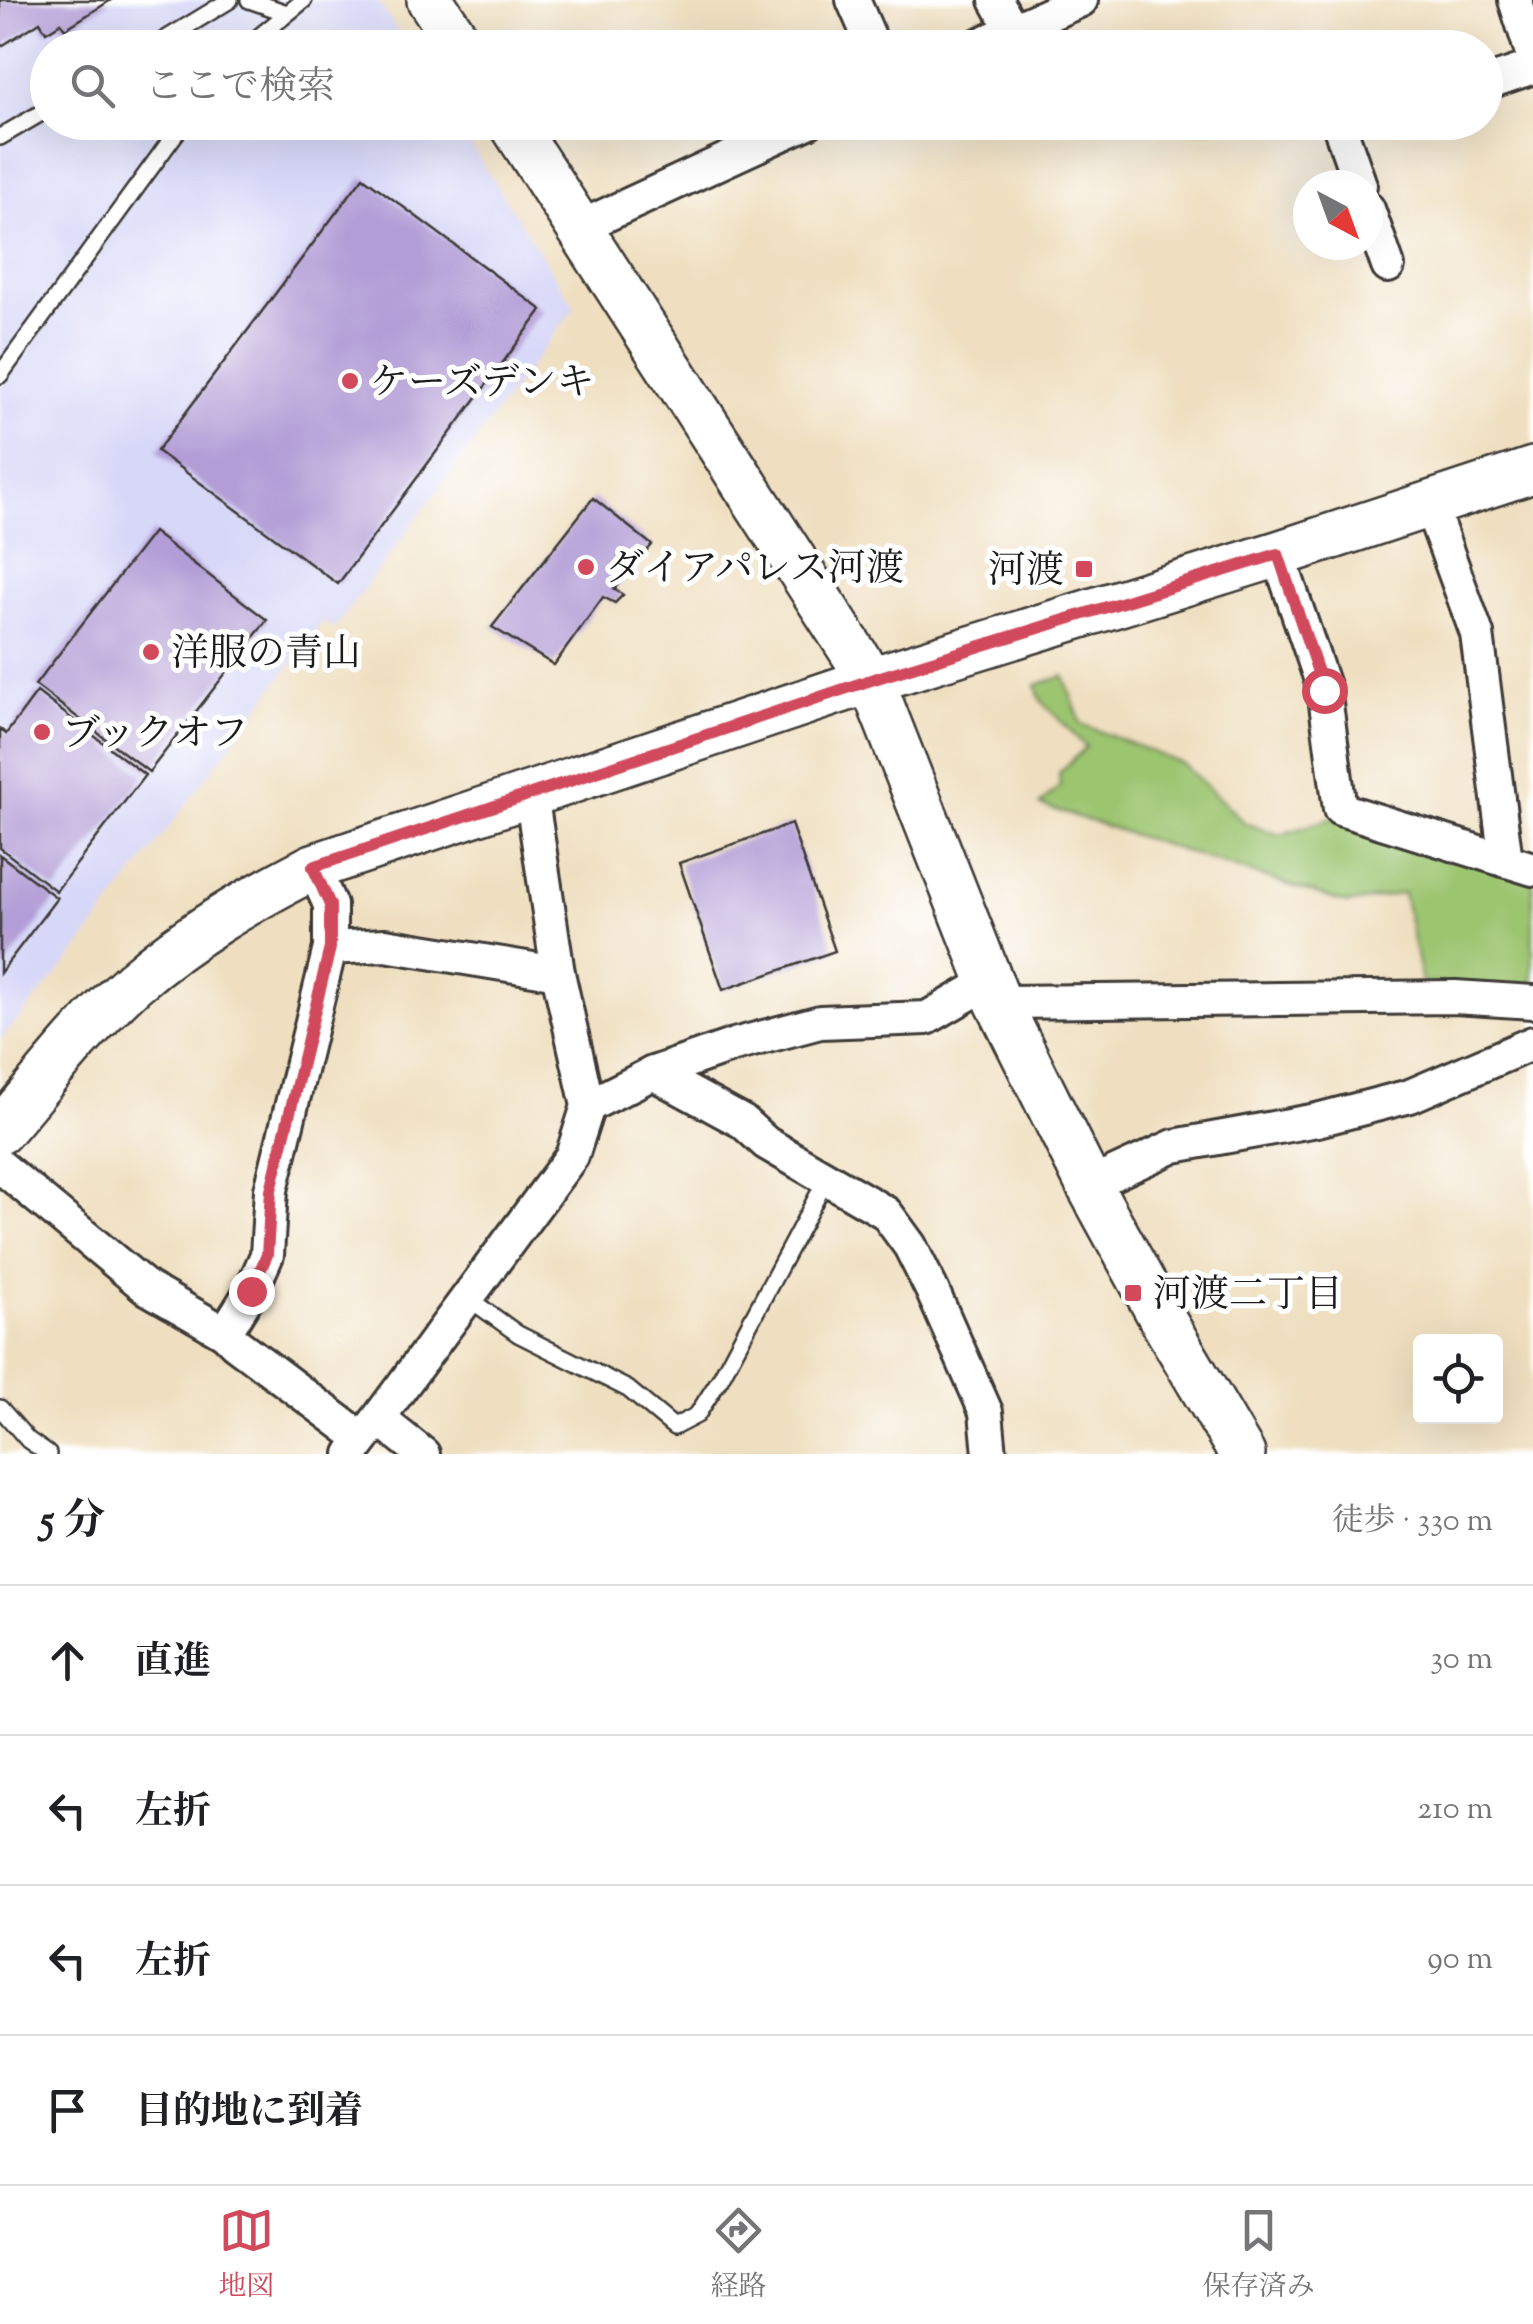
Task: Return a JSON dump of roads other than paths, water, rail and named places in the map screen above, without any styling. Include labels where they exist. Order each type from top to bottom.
[{"type":"street","points":[[430,0],[450,30]]},
{"type":"street","points":[[853,0],[866,30]]},
{"type":"street","points":[[996,0],[1012,30],[1080,0]]},
{"type":"street","points":[[1515,0],[1533,56]]},
{"type":"street","points":[[1503,77],[1533,67]]},
{"type":"street","points":[[523,140],[871,680],[993,992],[1089,1185],[1242,1454]]},
{"type":"street","points":[[580,227],[769,140]]},
{"type":"street","points":[[1351,140],[1357,170]]},
{"type":"street","points":[[1383,252],[1388,266]]},
{"type":"street","points":[[0,1132],[92,1024],[132,984],[174,949],[252,898],[313,867],[871,680],[1533,470]]},
{"type":"street","points":[[1278,554],[1324,690],[1340,810],[1520,865],[1476,634],[1430,505]]},
{"type":"street","points":[[364,1437],[572,1156],[588,1106],[558,973],[531,793]]},
{"type":"street","points":[[225,1333],[267,1255],[271,1190],[330,948],[330,905],[313,867]]},
{"type":"street","points":[[330,948],[384,945],[558,973]]},
{"type":"street","points":[[588,1106],[653,1073],[734,1045],[820,1022],[926,1018],[993,992],[1455,997],[1533,1002]]},
{"type":"street","points":[[1089,1185],[1174,1146],[1317,1120],[1410,1096],[1533,1042]]},
{"type":"street","points":[[653,1073],[743,1122],[766,1143],[886,1212],[910,1246],[986,1412],[990,1454]]},
{"type":"street","points":[[0,1166],[146,1288],[225,1333],[364,1437],[423,1454]]},
{"type":"lane","points":[[181,30],[230,0]]},
{"type":"lane","points":[[249,0],[287,13]]},
{"type":"lane","points":[[267,30],[304,0]]},
{"type":"lane","points":[[0,138],[30,120]]},
{"type":"lane","points":[[0,375],[171,140]]},
{"type":"lane","points":[[468,1298],[518,1334],[628,1389],[674,1427],[696,1414],[720,1379],[828,1177]]},
{"type":"lane","points":[[0,1408],[28,1440],[48,1454]]},
{"type":"place","name":"ケーズデンキ","points":[[350,381]]},
{"type":"place","name":"ダイアパレス河渡","points":[[586,567]]},
{"type":"place","name":"河渡","points":[[1084,569]]},
{"type":"place","name":"洋服の青山","points":[[151,652]]},
{"type":"place","name":"ブックオフ","points":[[42,732]]},
{"type":"place","name":"河渡二丁目","points":[[1133,1293]]}]
